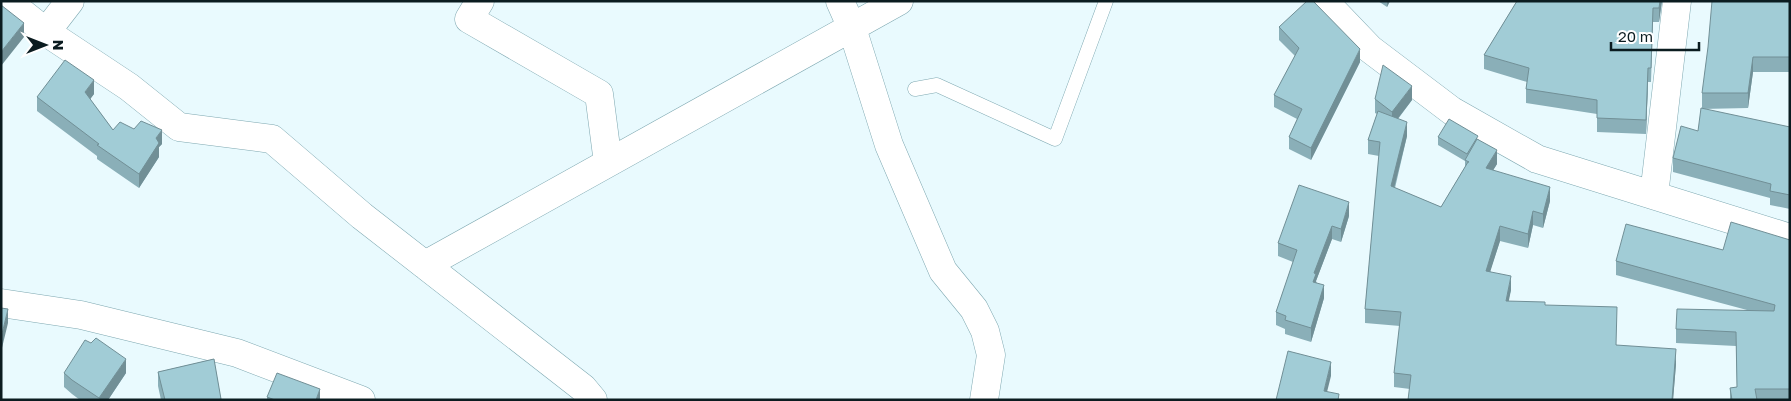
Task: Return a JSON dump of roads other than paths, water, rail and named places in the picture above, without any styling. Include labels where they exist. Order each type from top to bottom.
[{"type":"street","points":[[7,1],[46,32],[129,87],[179,127],[272,139],[362,216],[583,388],[593,400]]},
{"type":"street","points":[[46,32],[70,1]]},
{"type":"street","points":[[480,1],[469,19],[598,94],[608,162]]},
{"type":"street","points":[[840,1],[852,28],[889,145],[943,271],[974,309],[985,331],[991,355],[984,400]]},
{"type":"street","points":[[425,265],[899,1]]},
{"type":"street","points":[[1324,1],[1370,49],[1452,111],[1537,159],[1790,238]]},
{"type":"street","points":[[1654,195],[1677,1]]},
{"type":"street","points":[[1,304],[81,316],[237,353],[358,399]]},
{"type":"lane","points":[[915,89],[937,86],[1054,139],[1106,1]]}]
